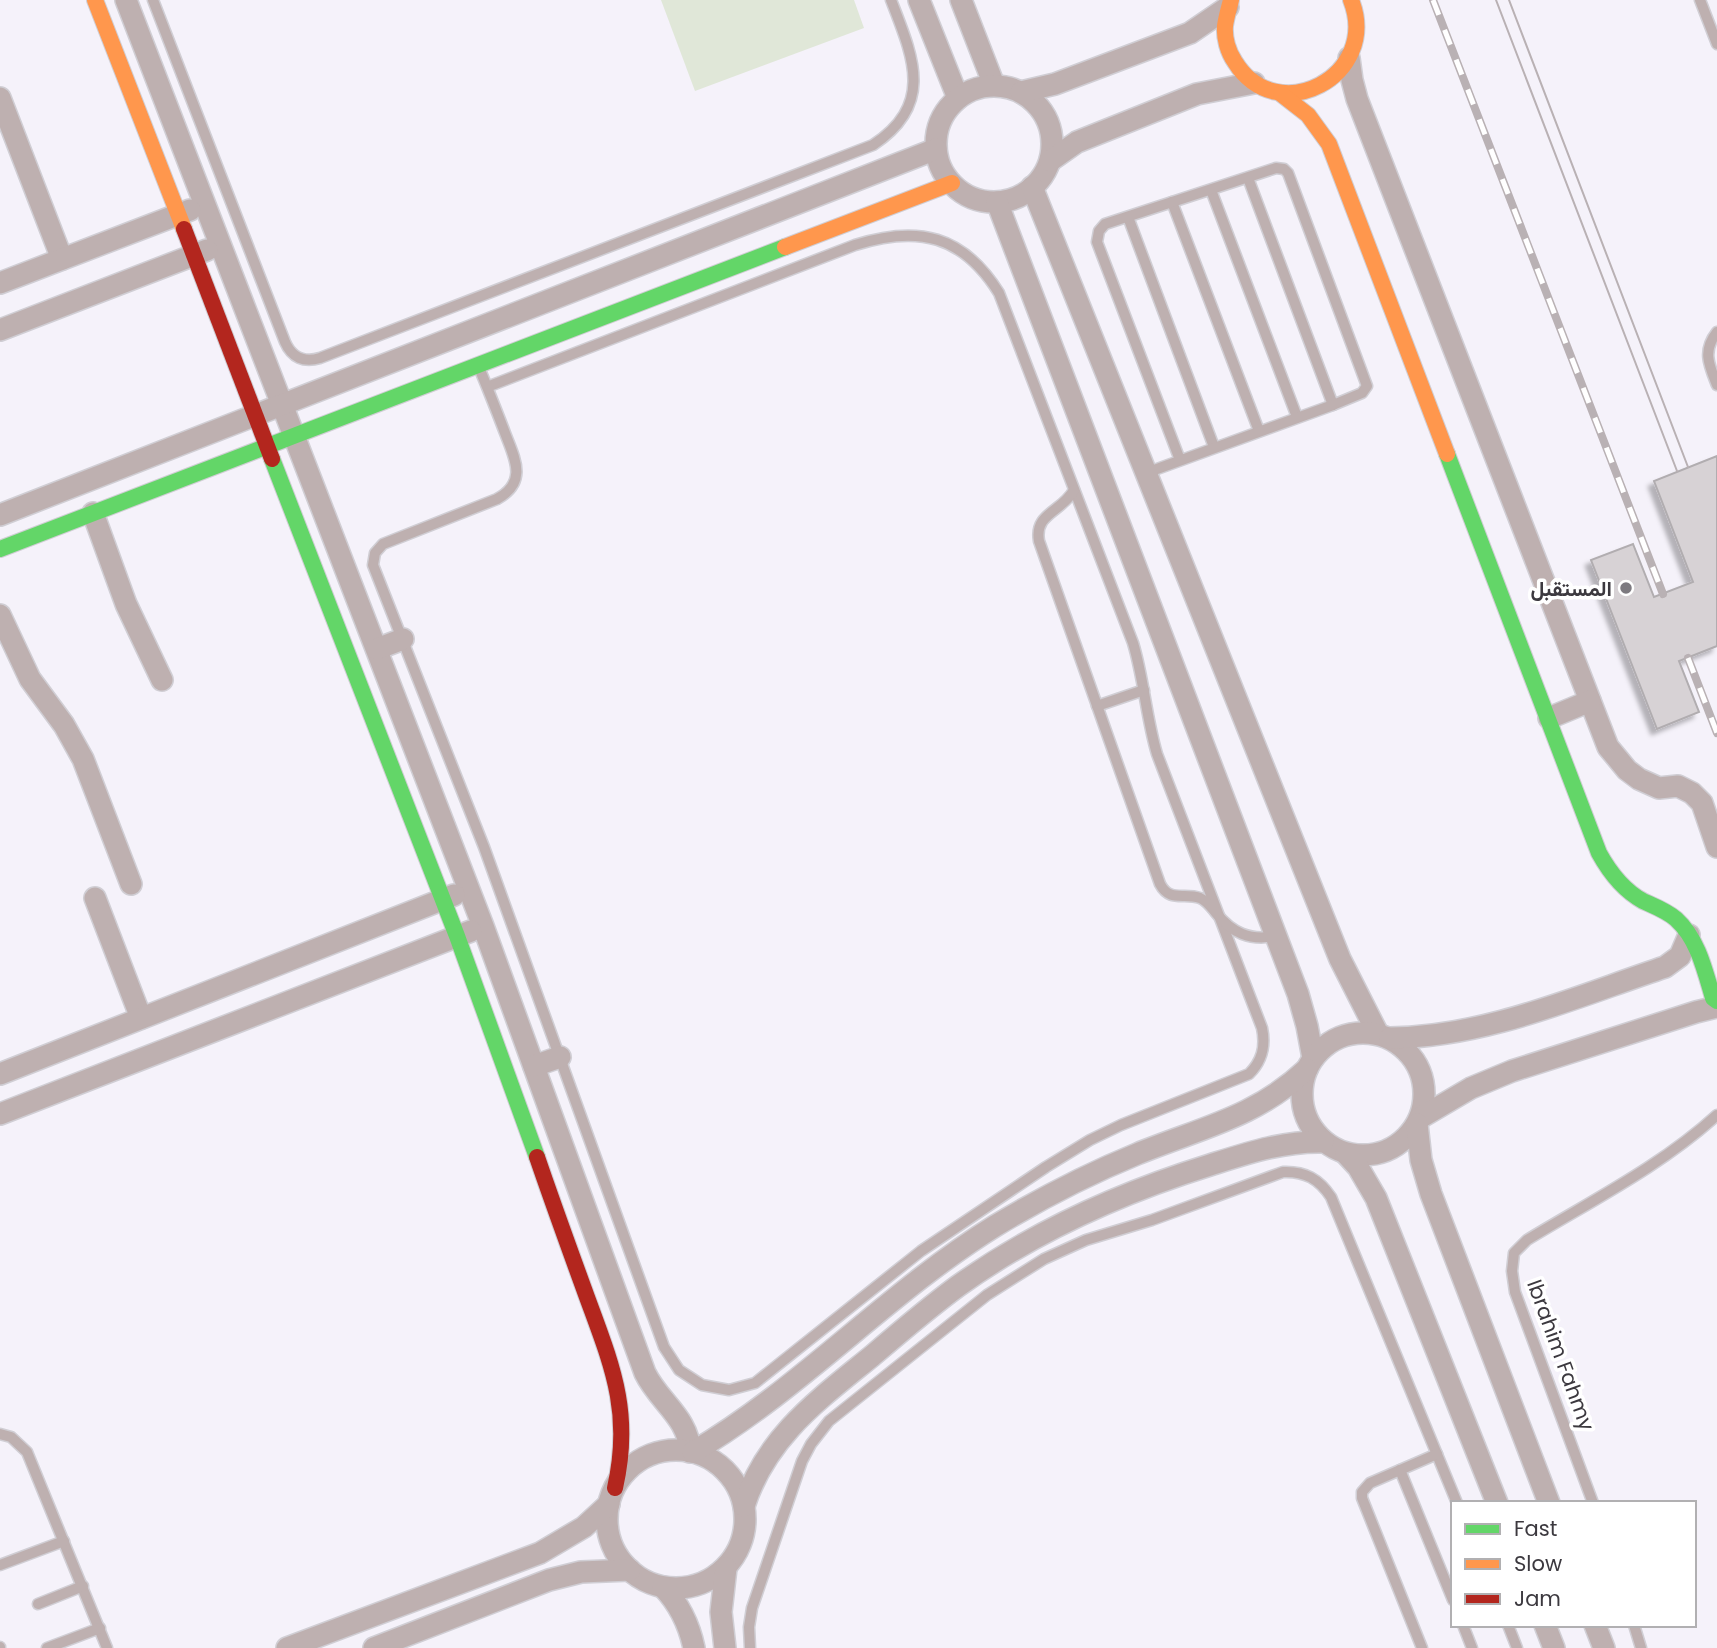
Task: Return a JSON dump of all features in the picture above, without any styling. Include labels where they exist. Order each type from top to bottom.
[{"type":"street","points":[[95,0],[457,936],[614,1372],[621,1401],[623,1430],[621,1460],[612,1496],[608,1516],[611,1540],[622,1561],[645,1581],[663,1587],[692,1587],[710,1580],[726,1568],[743,1539],[744,1506],[734,1482],[716,1463],[691,1452],[667,1451],[646,1457],[628,1470],[612,1496],[584,1527],[540,1553],[287,1648]]},
{"type":"street","points":[[126,0],[469,889],[646,1373],[656,1392],[683,1423],[691,1452]]},
{"type":"street","points":[[919,0],[958,98]]},
{"type":"street","points":[[961,0],[994,85]]},
{"type":"street","points":[[1229,3],[1224,34],[1230,55],[1242,74],[1259,87],[1281,94],[1303,94],[1324,86],[1341,72],[1349,58],[1357,31],[1355,9],[1350,0]]},
{"type":"street","points":[[1021,92],[1055,84],[1190,33],[1229,3]]},
{"type":"street","points":[[1349,58],[1357,99],[1608,747],[1627,770],[1648,784],[1659,788],[1678,786],[1692,793],[1702,803],[1717,847]]},
{"type":"street","points":[[1050,160],[1077,142],[1197,93],[1254,83]]},
{"type":"street","points":[[994,85],[1021,92],[1034,102],[1044,114],[1052,145],[1046,171],[1032,187],[1022,195],[997,202],[980,200],[965,194],[951,183],[941,167],[936,149],[938,130],[945,113],[958,98],[975,89],[994,85]]},
{"type":"street","points":[[1281,94],[1308,115],[1329,144],[1589,827],[1610,873],[1637,898],[1671,915],[1689,934],[1697,948],[1713,998],[1717,1002]]},
{"type":"street","points":[[0,98],[62,259]]},
{"type":"street","points":[[0,515],[936,149]]},
{"type":"street","points":[[0,549],[951,183]]},
{"type":"street","points":[[997,202],[1303,1010],[1310,1064],[1302,1084],[1306,1116],[1323,1142],[1346,1154],[1379,1154],[1394,1148],[1407,1138],[1418,1121],[1424,1103],[1421,1072],[1403,1047],[1384,1036],[1340,960],[1032,187]]},
{"type":"street","points":[[0,283],[205,204]]},
{"type":"street","points":[[0,330],[220,245]]},
{"type":"street","points":[[93,513],[126,604],[162,680]]},
{"type":"street","points":[[0,615],[30,679],[71,736],[83,759],[131,884]]},
{"type":"street","points":[[377,649],[403,639]]},
{"type":"street","points":[[1549,718],[1590,701]]},
{"type":"street","points":[[0,1074],[469,889]]},
{"type":"street","points":[[95,898],[141,1018]]},
{"type":"street","points":[[0,1114],[483,926]]},
{"type":"street","points":[[691,1452],[773,1399],[907,1288],[995,1227],[1050,1195],[1107,1167],[1259,1106],[1284,1089],[1310,1064],[1321,1049],[1342,1036],[1366,1032],[1384,1036],[1436,1035],[1497,1024],[1665,967],[1680,957],[1689,934]]},
{"type":"street","points":[[1418,1121],[1458,1095],[1512,1071],[1717,1007]]},
{"type":"street","points":[[534,1066],[560,1057]]},
{"type":"street","points":[[1418,1121],[1421,1160],[1430,1194],[1548,1501]]},
{"type":"street","points":[[744,1506],[765,1457],[800,1417],[917,1317],[984,1268],[1065,1222],[1150,1185],[1258,1150],[1297,1142],[1323,1142]]},
{"type":"street","points":[[1346,1154],[1368,1182],[1380,1206],[1496,1501]]},
{"type":"street","points":[[726,1568],[721,1612],[726,1648]]},
{"type":"street","points":[[374,1648],[549,1580],[589,1571],[630,1570]]},
{"type":"street","points":[[663,1587],[680,1608],[694,1648]]},
{"type":"street","points":[[1546,1627],[1554,1648]]},
{"type":"street","points":[[1596,1627],[1604,1648]]},
{"type":"lane","points":[[153,0],[285,342],[293,355],[306,361],[333,353],[873,145],[884,138],[901,118],[912,94],[914,81],[912,55],[891,0]]},
{"type":"lane","points":[[1700,0],[1717,44]]},
{"type":"lane","points":[[1146,473],[1333,405],[1362,393],[1367,382],[1288,173],[1284,169],[1276,168],[1129,216],[1101,227],[1097,236],[1180,460]]},
{"type":"lane","points":[[1248,178],[1333,405]]},
{"type":"lane","points":[[1211,190],[1297,418]]},
{"type":"lane","points":[[1172,202],[1259,431]]},
{"type":"lane","points":[[1129,216],[1214,447]]},
{"type":"lane","points":[[478,364],[487,387],[516,459],[514,483],[510,490],[497,499],[389,541],[374,553],[373,565],[484,847],[670,1359],[679,1370],[702,1385],[729,1390],[742,1388],[767,1376],[841,1313],[921,1251],[1075,1149],[1121,1125],[1249,1074],[1261,1058],[1264,1039],[1157,754],[1133,643],[999,293],[975,262],[943,241],[925,235],[889,236],[855,245],[487,387]]},
{"type":"lane","points":[[1717,332],[1707,352],[1707,360],[1717,385]]},
{"type":"lane","points":[[1074,490],[1065,504],[1045,516],[1038,528],[1038,535],[1163,890],[1175,897],[1193,896],[1204,900],[1234,930],[1250,937],[1275,936]]},
{"type":"lane","points":[[1097,706],[1144,690]]},
{"type":"lane","name":"Ibrahim Fahmy","points":[[1592,1501],[1515,1292],[1512,1271],[1514,1254],[1528,1240],[1633,1177],[1701,1130],[1717,1115]]},
{"type":"lane","points":[[750,1648],[752,1608],[798,1474],[811,1444],[829,1421],[986,1296],[1044,1259],[1086,1240],[1152,1220],[1283,1172],[1306,1174],[1317,1180],[1331,1197],[1456,1501]]},
{"type":"lane","points":[[0,1434],[20,1443],[27,1452],[107,1648]]},
{"type":"lane","points":[[1422,1648],[1362,1498],[1365,1487],[1370,1483],[1437,1454]]},
{"type":"lane","points":[[1400,1470],[1451,1595]]},
{"type":"lane","points":[[0,1565],[64,1541]]},
{"type":"lane","points":[[38,1604],[82,1587]]},
{"type":"lane","points":[[1464,1627],[1472,1648]]},
{"type":"lane","points":[[1502,1648],[1516,1645],[1508,1627]]},
{"type":"lane","points":[[1635,1627],[1641,1648]]},
{"type":"lane","points":[[47,1648],[100,1628]]},
{"type":"green space","points":[[661,0],[854,0],[864,28],[695,91]]},
{"type":"building","name":"المستقبل","points":[[1717,456],[1717,646],[1679,661],[1699,712],[1657,729],[1591,560],[1633,544],[1654,597],[1693,582],[1654,481]]},
{"type":"tram line","points":[[1496,0],[1677,471]]},
{"type":"tram line","points":[[1509,0],[1688,467]]},
{"type":"railway","points":[[1433,0],[1663,594]]},
{"type":"railway","points":[[1688,658],[1717,733]]},
{"type":"traffic: fast","points":[[0,549],[785,247]]},
{"type":"traffic: fast","points":[[1447,454],[1599,853],[1612,874],[1629,892],[1669,914],[1684,927],[1704,966],[1713,998],[1717,1001]]},
{"type":"traffic: fast","points":[[272,459],[457,936],[537,1157]]},
{"type":"traffic: slow","points":[[95,0],[184,229]]},
{"type":"traffic: slow","points":[[1231,0],[1225,23],[1228,49],[1235,62],[1253,82],[1275,92],[1298,92],[1320,85],[1339,71],[1351,51],[1356,27],[1351,0]]},
{"type":"traffic: slow","points":[[1281,94],[1308,115],[1329,144],[1447,454]]},
{"type":"traffic: slow","points":[[785,247],[952,183]]},
{"type":"traffic: jam","points":[[184,229],[272,459]]},
{"type":"traffic: jam","points":[[537,1157],[616,1386],[621,1434],[615,1488]]},
{"type":"place","name":"المستقبل","points":[[1626,588]]}]
